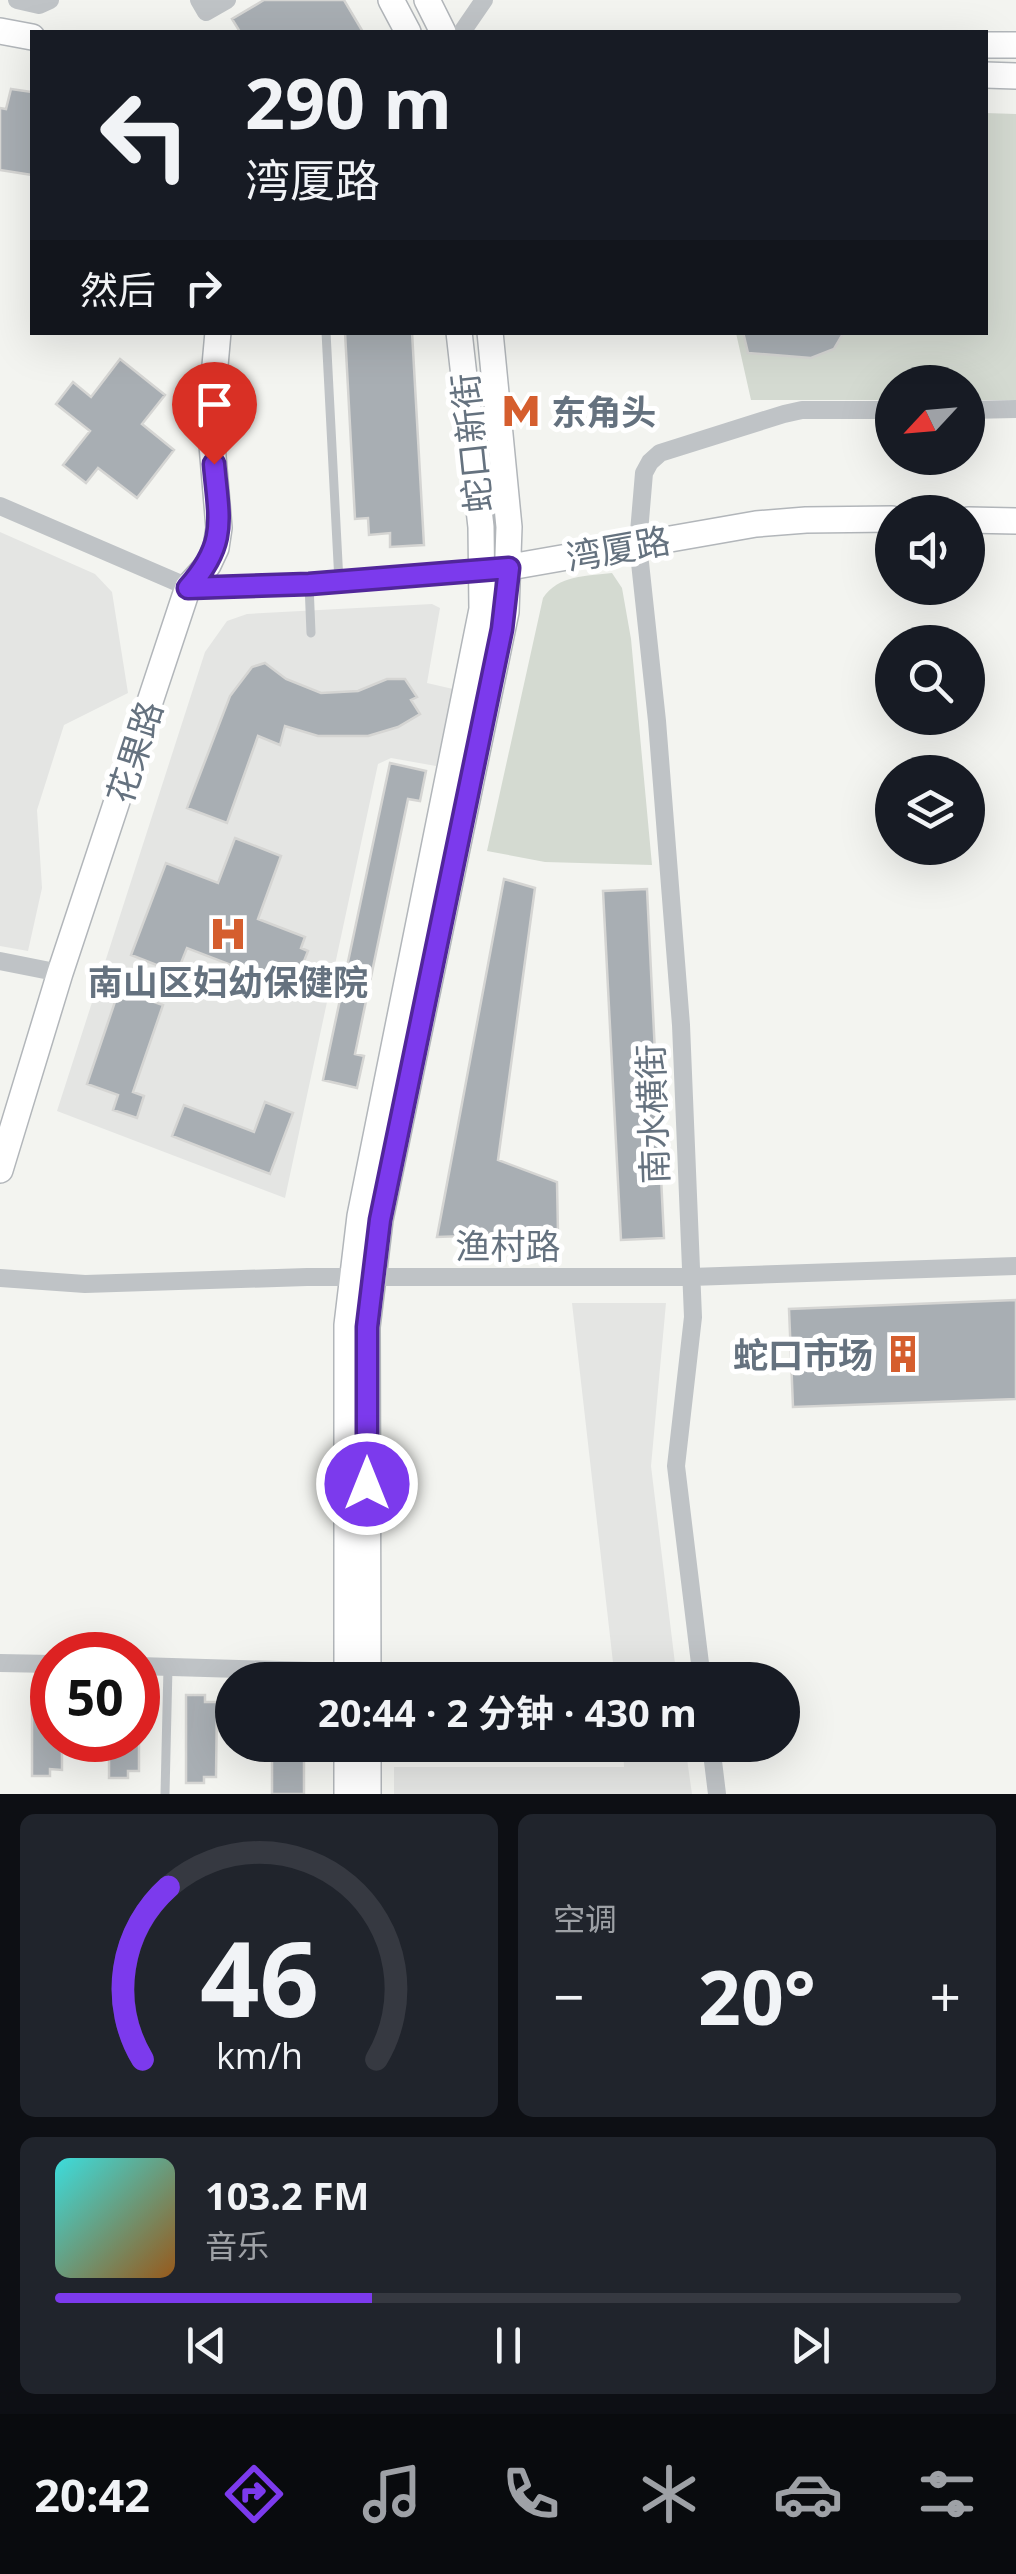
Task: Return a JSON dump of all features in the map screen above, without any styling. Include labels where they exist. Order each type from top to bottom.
[{"type":"main road","points":[[391,0],[407,30]]},
{"type":"main road","points":[[427,0],[443,30]]},
{"type":"main road","points":[[0,31],[30,37]]},
{"type":"main road","points":[[988,45],[1016,45]]},
{"type":"main road","points":[[988,76],[1016,76]]},
{"type":"main road","name":"花果路","points":[[0,1170],[60,973],[188,588],[208,565],[216,548],[219,528],[210,421],[218,335]]},
{"type":"main road","name":"蛇口新街","points":[[459,335],[496,569]]},
{"type":"main road","name":"蛇口新街","points":[[355,1662],[367,1327],[360,1216],[480,626],[508,507],[490,335]]},
{"type":"main road","name":"湾厦路","points":[[496,569],[756,524],[875,519]]},
{"type":"main road","points":[[985,520],[1016,521]]},
{"type":"main road","points":[[346,1794],[347,1762]]},
{"type":"main road","points":[[368,1762],[368,1794]]},
{"type":"street","points":[[17,0],[39,5],[50,0]]},
{"type":"street","points":[[198,0],[206,12],[227,0]]},
{"type":"street","points":[[463,30],[484,0]]},
{"type":"street","name":"南水横街","points":[[700,1662],[676,1466],[690,1351],[691,1278],[681,1025],[669,856],[638,544],[644,473],[660,454],[784,414],[802,410],[875,410]]},
{"type":"street","points":[[985,410],[1016,410]]},
{"type":"street","name":"湾厦路","points":[[0,506],[188,588],[309,584],[496,569]]},
{"type":"street","points":[[0,962],[60,973]]},
{"type":"street","name":"渔村路","points":[[0,1278],[85,1284],[363,1277],[691,1278],[1016,1266]]},
{"type":"street","points":[[0,1662],[30,1663]]},
{"type":"street","points":[[160,1667],[215,1670]]},
{"type":"street","points":[[713,1762],[718,1794]]},
{"type":"lane","points":[[326,335],[339,582]]},
{"type":"lane","points":[[309,584],[311,633]]},
{"type":"lane","points":[[165,1794],[168,1667]]},
{"type":"shaded area","points":[[988,113],[1016,114],[1016,400],[985,400],[985,365],[875,365],[875,400],[751,400],[736,335],[988,335]]},
{"type":"shaded area","points":[[0,532],[95,574],[112,592],[128,693],[64,725],[37,810],[42,888],[28,951],[0,946]]},
{"type":"shaded area","points":[[612,573],[622,588],[631,639],[652,865],[545,862],[487,851],[543,598],[565,581]]},
{"type":"shaded area","name":"南山区妇幼保健院","points":[[432,604],[440,608],[427,683],[453,689],[436,766],[391,758],[378,764],[285,1198],[57,1111],[205,652],[227,621],[247,614]]},
{"type":"shaded area","points":[[572,1303],[666,1303],[651,1466],[675,1662],[613,1662]]},
{"type":"shaded area","points":[[624,1762],[687,1762],[692,1794],[394,1794],[394,1767],[624,1767]]},
{"type":"building","points":[[264,0],[344,0],[362,30],[239,30],[232,19]]},
{"type":"building","points":[[11,89],[30,92],[30,175],[0,170],[0,108],[6,109]]},
{"type":"building","points":[[345,335],[412,335],[424,545],[390,547],[390,533],[369,535],[368,518],[355,519]]},
{"type":"building","points":[[744,335],[842,335],[834,349],[811,358],[748,353]]},
{"type":"building","points":[[120,359],[165,395],[142,424],[174,450],[137,498],[98,468],[86,483],[63,465],[90,431],[56,404],[73,382],[91,397]]},
{"type":"building","points":[[265,663],[286,679],[321,693],[358,691],[387,679],[405,679],[417,697],[411,700],[420,714],[398,727],[368,736],[318,736],[285,726],[280,745],[258,736],[227,823],[187,808],[230,696],[252,667]]},
{"type":"building","points":[[390,763],[426,771],[420,801],[408,799],[355,1054],[364,1056],[357,1088],[323,1080]]},
{"type":"building","points":[[235,838],[281,856],[258,919],[305,937],[301,948],[308,951],[297,979],[289,976],[286,986],[187,948],[177,973],[131,955],[166,863],[218,883]]},
{"type":"building","points":[[504,879],[535,888],[498,1160],[557,1182],[558,1233],[437,1237]]},
{"type":"building","points":[[647,889],[664,1238],[621,1240],[603,891]]},
{"type":"building","points":[[119,990],[163,1005],[133,1092],[144,1096],[137,1118],[113,1110],[118,1095],[87,1084]]},
{"type":"building","points":[[265,1102],[293,1113],[270,1174],[172,1136],[184,1105],[254,1132]]},
{"type":"building","name":"蛇口市场","points":[[1016,1300],[1016,1399],[793,1407],[789,1309]]},
{"type":"building","points":[[186,1695],[205,1695],[205,1702],[215,1702],[216,1777],[204,1777],[204,1783],[186,1783]]},
{"type":"building","points":[[32,1762],[62,1762],[62,1770],[50,1769],[50,1776],[32,1776]]},
{"type":"building","points":[[109,1762],[139,1762],[139,1771],[128,1771],[128,1778],[109,1778]]},
{"type":"building","points":[[272,1762],[304,1762],[304,1794],[272,1794]]},
{"type":"place","name":"东角头","points":[[521,411]]},
{"type":"place","name":"南山区妇幼保健院","points":[[228,934]]},
{"type":"place","name":"蛇口市场","points":[[903,1354]]},
{"type":"route","points":[[214,464],[219,528],[216,548],[208,565],[188,588],[309,584],[509,568],[506,612],[380,1220],[367,1327],[367,1484]]}]
